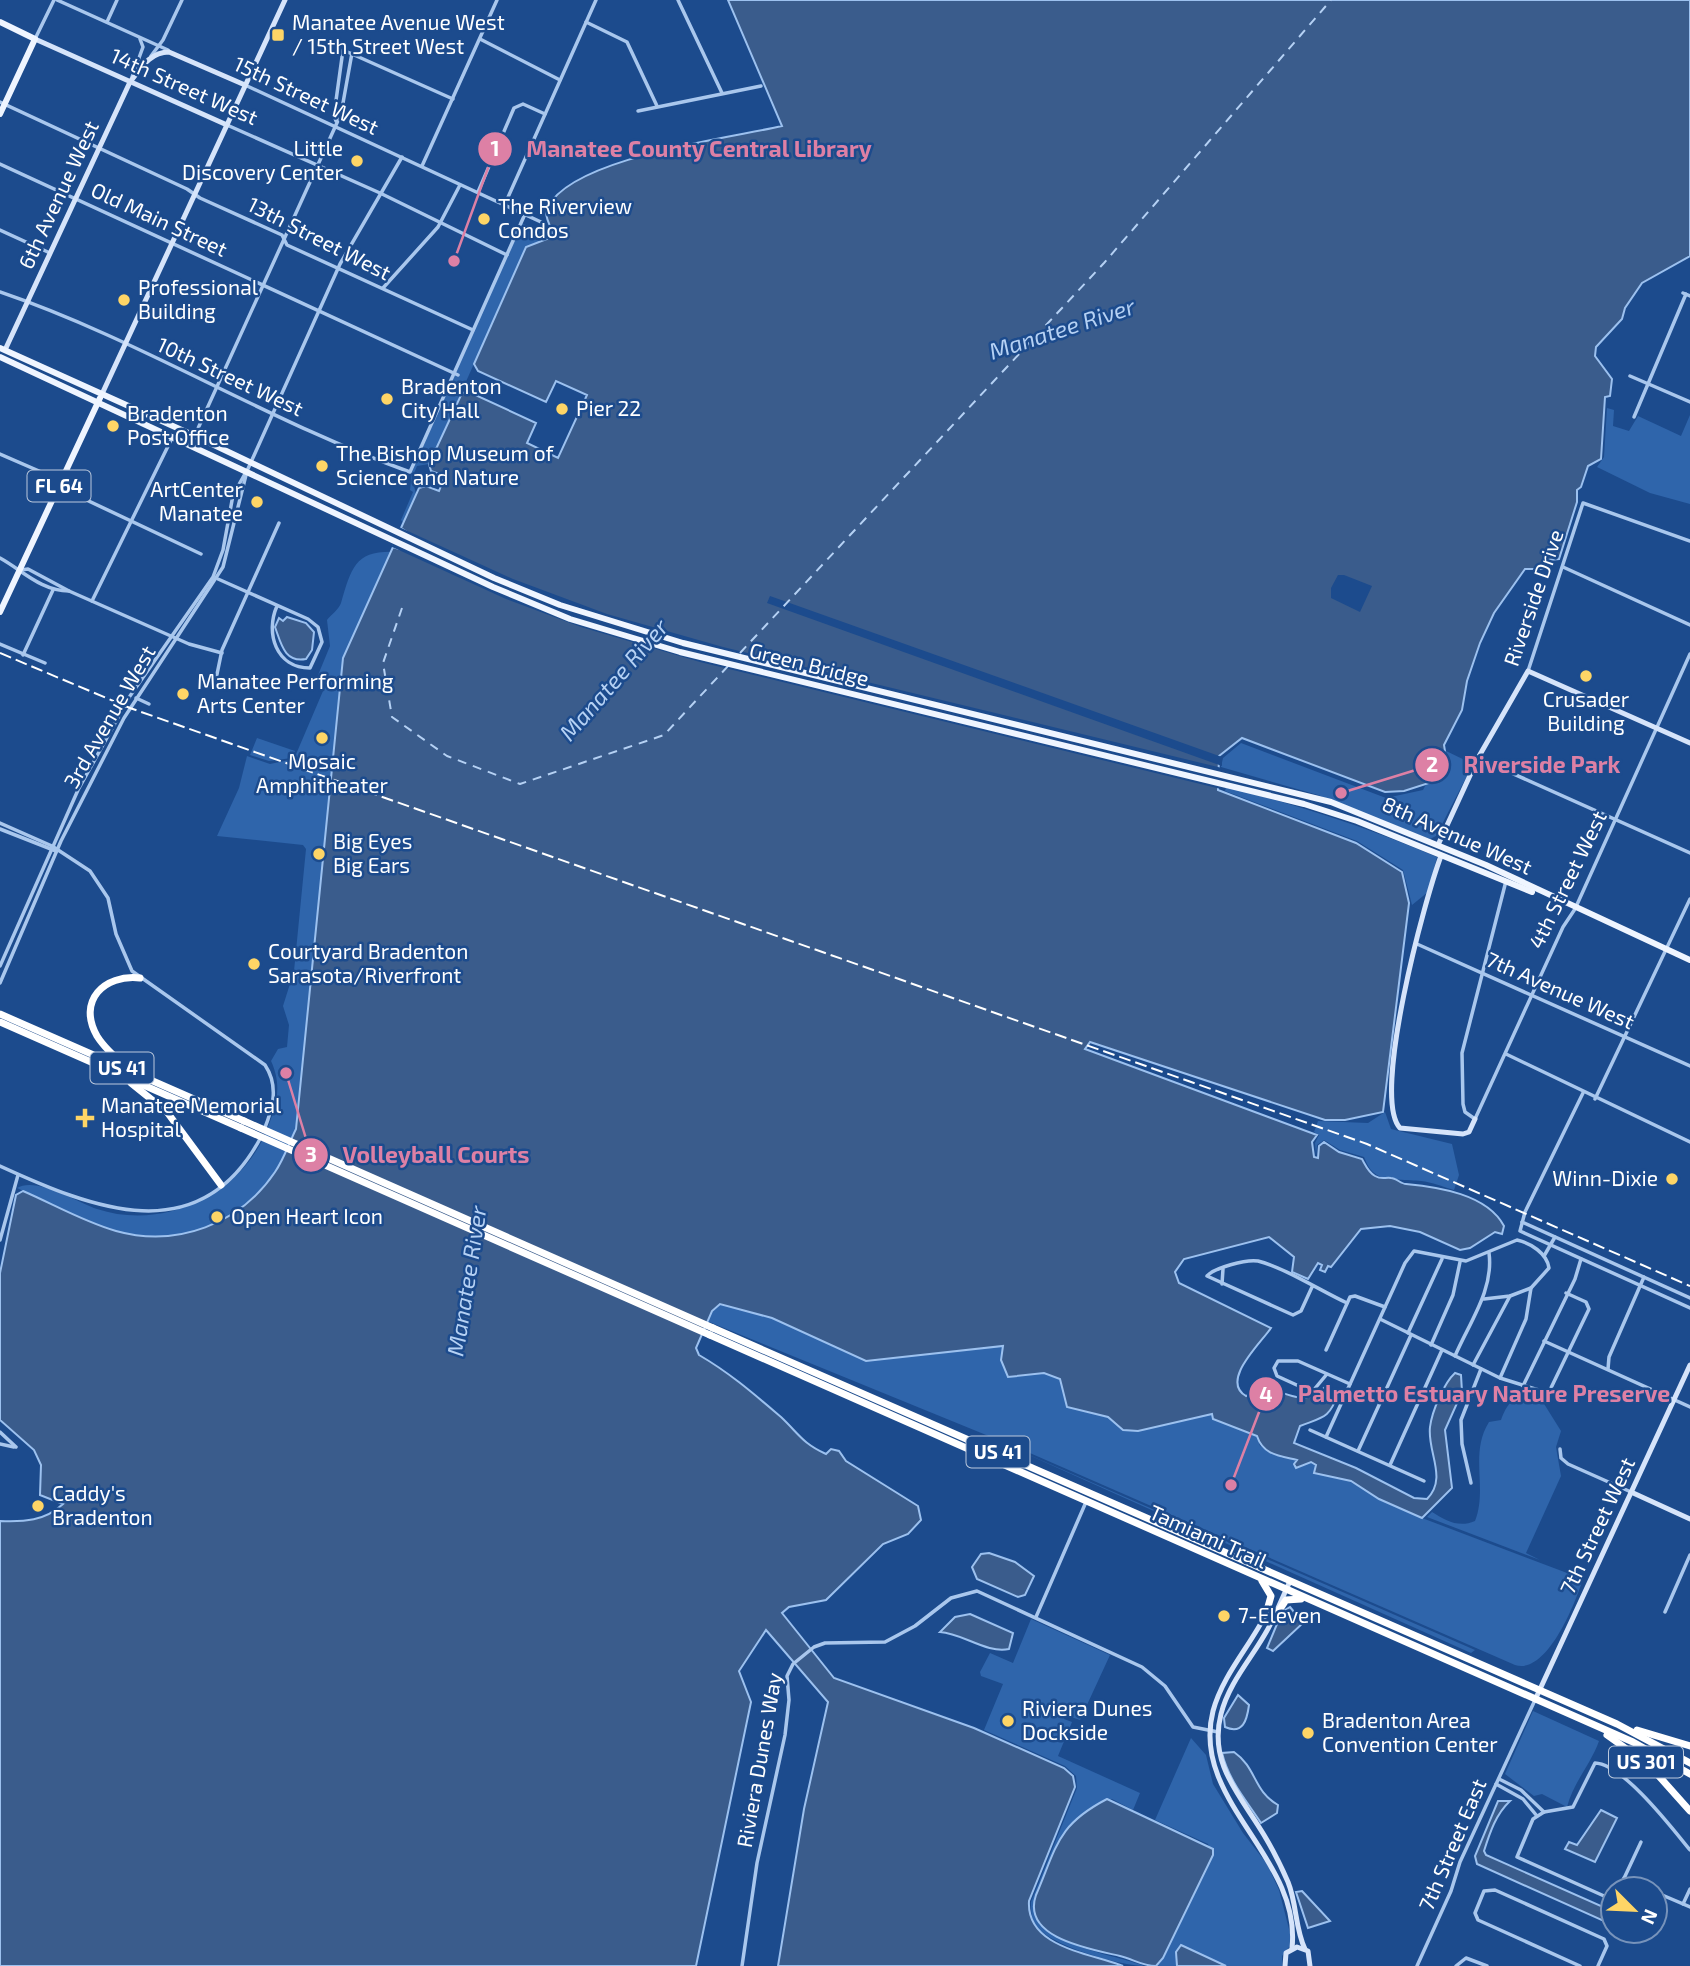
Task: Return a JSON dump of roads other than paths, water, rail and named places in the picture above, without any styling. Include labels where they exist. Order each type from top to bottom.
[{"type":"highway","points":[[134,1073],[102,1044],[92,1026],[90,1012],[93,996],[107,982],[126,976],[139,978]]},
{"type":"highway","name":"US 41","points":[[0,1016],[134,1073],[242,1125]]},
{"type":"highway","name":"US 41","points":[[0,1016],[110,1070],[712,1331]]},
{"type":"highway","points":[[110,1070],[161,1106],[221,1185]]},
{"type":"highway","name":"Tamiami Trail","points":[[712,1331],[946,1429],[1617,1724],[1690,1763]]},
{"type":"highway","name":"Tamiami Trail","points":[[712,1331],[942,1438],[1592,1724],[1690,1773]]},
{"type":"highway","points":[[1259,1578],[1270,1591],[1270,1616]]},
{"type":"highway","points":[[1270,1616],[1286,1600],[1309,1600]]},
{"type":"highway","name":"US 301","points":[[1592,1724],[1649,1765],[1690,1811]]},
{"type":"highway","name":"US 301","points":[[1617,1724],[1690,1746]]},
{"type":"main road","name":"14th Street West","points":[[0,22],[35,39]]},
{"type":"main road","points":[[0,114],[2,103],[35,39]]},
{"type":"main road","points":[[3,349],[195,436]]},
{"type":"main road","name":"6th Avenue West","points":[[0,358],[3,349]]},
{"type":"main road","points":[[0,358],[164,431],[189,438],[195,436]]},
{"type":"main road","name":"FL 64","points":[[0,612],[102,394]]},
{"type":"main road","points":[[141,421],[144,414]]},
{"type":"main road","name":"Green Bridge","points":[[164,431],[391,540],[570,619],[680,652],[1231,785]]},
{"type":"main road","name":"Green Bridge","points":[[195,436],[395,533],[518,588],[638,631],[1233,777]]},
{"type":"main road","points":[[296,495],[300,487]]},
{"type":"main road","name":"8th Avenue West","points":[[1233,777],[1331,802],[1486,866],[1506,879]]},
{"type":"main road","name":"8th Avenue West","points":[[1231,785],[1357,821],[1545,895],[1690,960]]},
{"type":"main road","points":[[1357,821],[1380,826],[1429,847],[1438,845]]},
{"type":"main road","points":[[1441,856],[1448,854],[1486,866]]},
{"type":"street","name":"15th Street West","points":[[56,0],[335,123],[541,222]]},
{"type":"street","points":[[35,39],[56,0]]},
{"type":"street","points":[[107,22],[117,0]]},
{"type":"street","name":"6th Avenue West","points":[[130,82],[158,46],[181,0]]},
{"type":"street","name":"FL 64","points":[[102,394],[285,0]]},
{"type":"street","points":[[422,166],[497,0]]},
{"type":"street","points":[[505,204],[596,0]]},
{"type":"street","points":[[678,0],[722,94]]},
{"type":"street","points":[[586,22],[627,42],[657,106]]},
{"type":"street","name":"6th Avenue West","points":[[3,349],[29,302],[130,82],[144,47],[136,35]]},
{"type":"street","name":"14th Street West","points":[[35,39],[380,193],[507,255]]},
{"type":"street","points":[[480,39],[560,80]]},
{"type":"street","points":[[148,60],[163,52],[179,55]]},
{"type":"street","points":[[347,52],[453,99]]},
{"type":"street","points":[[335,123],[334,115],[347,52]]},
{"type":"street","points":[[195,436],[344,104],[347,52]]},
{"type":"street","points":[[638,111],[761,86]]},
{"type":"street","name":"13th Street West","points":[[2,103],[195,194],[284,239],[288,244],[473,330]]},
{"type":"street","points":[[478,192],[517,106],[523,104],[545,114]]},
{"type":"street","name":"3rd Avenue West","points":[[0,967],[82,782],[130,696],[215,578],[233,495],[274,414],[338,268],[402,157]]},
{"type":"street","name":"Old Main Street","points":[[0,164],[456,374]]},
{"type":"street","points":[[383,289],[441,222],[461,184]]},
{"type":"street","points":[[456,374],[525,214]]},
{"type":"street","points":[[0,230],[51,254]]},
{"type":"street","name":"10th Street West","points":[[0,292],[29,302],[125,345],[354,452],[410,472],[456,374]]},
{"type":"street","points":[[1634,417],[1646,383],[1686,295]]},
{"type":"street","points":[[1630,376],[1690,402]]},
{"type":"street","points":[[92,601],[173,436]]},
{"type":"street","points":[[0,454],[90,502],[201,554]]},
{"type":"street","name":"Riverside Drive","points":[[1438,845],[1478,758],[1528,671],[1583,503],[1690,541]]},
{"type":"street","points":[[216,679],[222,653],[279,523]]},
{"type":"street","points":[[0,558],[173,636],[222,653]]},
{"type":"street","points":[[1563,567],[1690,625]]},
{"type":"street","points":[[21,569],[25,576],[54,589],[69,591]]},
{"type":"street","points":[[215,578],[311,621],[320,631],[321,647],[310,668],[284,659],[276,650],[271,624],[277,606]]},
{"type":"street","points":[[23,654],[54,589]]},
{"type":"street","name":"3rd Avenue West","points":[[0,982],[56,851],[89,785],[173,636]]},
{"type":"street","points":[[0,644],[45,663]]},
{"type":"street","name":"4th Street West","points":[[1475,1119],[1563,927],[1575,909],[1690,654]]},
{"type":"street","points":[[1528,671],[1690,743]]},
{"type":"street","points":[[136,698],[149,704]]},
{"type":"street","points":[[1478,758],[1690,853]]},
{"type":"street","points":[[82,782],[89,785]]},
{"type":"street","points":[[0,823],[80,864],[94,876],[111,908],[119,944],[132,971],[265,1065],[272,1078],[274,1092],[270,1115],[254,1149],[221,1185],[179,1207],[135,1212],[97,1206],[0,1166]]},
{"type":"street","points":[[0,829],[51,848]]},
{"type":"street","points":[[1441,856],[1417,944],[1391,1070],[1390,1094],[1396,1125],[1402,1128],[1463,1134],[1469,1132],[1475,1119],[1464,1109],[1460,1076],[1481,973],[1506,879]]},
{"type":"street","points":[[1595,1099],[1690,899]]},
{"type":"street","points":[[20,921],[26,922]]},
{"type":"street","name":"7th Avenue West","points":[[1417,944],[1690,1066]]},
{"type":"street","points":[[1505,1053],[1595,1099],[1690,1142]]},
{"type":"street","points":[[1583,1093],[1520,1231],[1690,1308]]},
{"type":"street","points":[[0,1240],[18,1175]]},
{"type":"street","points":[[1522,1222],[1690,1298]]},
{"type":"street","points":[[1527,1243],[1530,1237]]},
{"type":"street","points":[[1544,1256],[1555,1237]]},
{"type":"street","points":[[1326,1437],[1412,1252],[1460,1262],[1489,1254],[1515,1240],[1527,1243],[1544,1256],[1549,1268],[1531,1288],[1510,1296],[1484,1299]]},
{"type":"street","points":[[1455,1356],[1475,1310],[1484,1299],[1489,1254]]},
{"type":"street","points":[[1358,1451],[1442,1259]]},
{"type":"street","points":[[1523,1386],[1581,1259]]},
{"type":"street","points":[[1312,1287],[1301,1311],[1293,1315],[1208,1276],[1223,1268],[1259,1261],[1347,1303]]},
{"type":"street","points":[[1431,1345],[1453,1295],[1460,1262]]},
{"type":"street","points":[[1222,1284],[1223,1268]]},
{"type":"street","points":[[1608,1370],[1609,1357],[1644,1278]]},
{"type":"street","points":[[1500,1378],[1526,1319],[1531,1288]]},
{"type":"street","points":[[1380,1319],[1500,1378],[1548,1392],[1569,1353],[1589,1306],[1566,1293]]},
{"type":"street","points":[[1326,1350],[1347,1303],[1355,1296],[1385,1307]]},
{"type":"street","points":[[1473,1366],[1510,1296]]},
{"type":"street","points":[[1544,1341],[1690,1407]]},
{"type":"street","points":[[1390,1465],[1442,1350]]},
{"type":"street","points":[[1327,1374],[1312,1392],[1277,1376],[1274,1368],[1278,1361],[1287,1359],[1327,1374],[1350,1384]]},
{"type":"street","name":"7th Street West","points":[[1535,1699],[1690,1365]]},
{"type":"street","points":[[1471,1483],[1462,1444],[1461,1420],[1481,1369]]},
{"type":"street","points":[[942,1438],[946,1429]]},
{"type":"street","points":[[1310,1430],[1424,1481]]},
{"type":"street","points":[[0,1432],[16,1447],[0,1444]]},
{"type":"street","points":[[1560,1450],[1568,1464],[1690,1519]]},
{"type":"street","points":[[1036,1617],[1086,1502]]},
{"type":"street","points":[[1664,1612],[1690,1555]]},
{"type":"street","points":[[1286,1579],[1257,1650],[1228,1691],[1219,1732],[1220,1755],[1227,1778],[1263,1833],[1293,1895],[1305,1949],[1311,1964],[1317,1966]]},
{"type":"street","name":"Riviera Dunes Way","points":[[742,1966],[764,1829],[785,1735],[789,1700],[787,1676],[793,1664],[814,1647],[825,1643],[885,1642],[915,1626],[951,1598],[977,1591],[1142,1667],[1165,1686],[1192,1727],[1219,1732]]},
{"type":"street","points":[[1270,1616],[1221,1689],[1210,1730],[1210,1751],[1216,1775],[1254,1835],[1284,1896],[1294,1935],[1292,1948],[1284,1957],[1285,1966]]},
{"type":"street","name":"7th Street East","points":[[1418,1966],[1451,1891],[1460,1862],[1535,1699]]},
{"type":"street","points":[[1599,1894],[1517,1857],[1537,1816],[1544,1812],[1573,1807],[1593,1764],[1598,1762],[1616,1773],[1653,1807],[1690,1850]]},
{"type":"street","points":[[1499,1779],[1518,1788],[1544,1812]]},
{"type":"street","points":[[1496,1784],[1515,1793],[1537,1816]]},
{"type":"street","points":[[1515,1793],[1518,1788]]},
{"type":"street","points":[[1529,1805],[1534,1801]]},
{"type":"street","points":[[1254,1835],[1263,1833]]},
{"type":"street","points":[[1625,1875],[1641,1842]]},
{"type":"street","points":[[1580,1966],[1474,1916],[1484,1891],[1489,1889],[1604,1939],[1607,1946],[1598,1966]]},
{"type":"street","points":[[1683,1904],[1690,1889]]},
{"type":"street","points":[[1669,1898],[1690,1907]]},
{"type":"street","points":[[1292,1948],[1305,1949]]},
{"type":"street","points":[[1456,1966],[1462,1958],[1487,1966]]},
{"type":"water","name":"Manatee River","points":[[728,0],[1690,0],[1690,256],[1642,283],[1625,308],[1622,319],[1596,347],[1595,356],[1612,379],[1610,396],[1605,397],[1601,459],[1588,466],[1581,487],[1577,490],[1577,502],[1559,559],[1548,560],[1542,569],[1525,569],[1494,613],[1467,681],[1462,710],[1429,783],[1404,791],[1385,792],[1242,738],[1219,756],[1218,790],[1356,843],[1402,872],[1409,903],[1383,1112],[1345,1120],[1325,1120],[1090,1042],[1085,1049],[1317,1135],[1312,1142],[1314,1157],[1318,1158],[1319,1146],[1324,1142],[1339,1152],[1362,1159],[1369,1171],[1377,1177],[1393,1178],[1404,1184],[1461,1194],[1486,1206],[1496,1215],[1504,1226],[1502,1234],[1495,1232],[1470,1248],[1460,1250],[1420,1232],[1390,1226],[1361,1229],[1331,1267],[1328,1266],[1325,1272],[1320,1270],[1322,1265],[1318,1263],[1308,1279],[1292,1272],[1294,1257],[1269,1237],[1184,1259],[1175,1272],[1179,1283],[1271,1328],[1240,1372],[1237,1381],[1239,1389],[1246,1396],[1271,1391],[1305,1398],[1324,1388],[1338,1394],[1328,1413],[1300,1426],[1294,1443],[1356,1468],[1414,1498],[1427,1499],[1433,1491],[1436,1474],[1430,1436],[1431,1420],[1447,1383],[1455,1373],[1461,1375],[1462,1392],[1445,1430],[1452,1488],[1422,1518],[1379,1499],[1351,1481],[1314,1473],[1316,1465],[1311,1462],[1296,1468],[1294,1464],[1297,1460],[1268,1451],[1257,1436],[1213,1419],[1212,1414],[1138,1431],[1123,1430],[1108,1417],[1067,1407],[1060,1379],[1044,1373],[1008,1377],[1001,1360],[1003,1346],[866,1361],[772,1318],[720,1304],[712,1311],[696,1348],[699,1355],[751,1392],[811,1446],[826,1454],[831,1449],[839,1451],[846,1461],[918,1506],[921,1520],[908,1534],[883,1544],[826,1600],[789,1607],[782,1613],[834,1678],[974,1728],[1064,1768],[1073,1776],[1075,1787],[1029,1901],[1031,1917],[1038,1929],[1049,1939],[1078,1952],[1123,1966],[778,1966],[804,1809],[828,1702],[766,1630],[739,1671],[751,1702],[696,1966],[0,1966],[0,1521],[34,1519],[49,1514],[63,1504],[40,1495],[41,1465],[34,1450],[0,1420],[0,1273],[16,1195],[23,1191],[80,1218],[116,1231],[139,1235],[184,1234],[225,1218],[244,1206],[261,1190],[278,1167],[296,1129],[343,658],[393,547],[399,549],[407,532],[401,528],[419,488],[426,486],[439,491],[445,476],[431,471],[429,464],[462,393],[469,392],[536,423],[527,443],[558,458],[587,395],[556,381],[546,402],[478,371],[474,364],[526,247],[552,237],[546,215],[548,207],[563,190],[588,175],[620,163],[655,152],[782,126]]},
{"type":"water","points":[[287,617],[306,623],[314,632],[312,650],[306,659],[293,658],[284,650],[275,627],[279,618],[283,621]]},
{"type":"water","points":[[989,1553],[1015,1562],[1034,1576],[1025,1595],[1018,1597],[977,1579],[972,1567],[981,1554]]},
{"type":"water","points":[[1290,1607],[1303,1623],[1273,1651],[1267,1648],[1282,1612]]},
{"type":"water","points":[[970,1614],[1013,1633],[1009,1649],[992,1649],[940,1632],[955,1617]]},
{"type":"water","points":[[1238,1695],[1249,1705],[1248,1711],[1243,1725],[1231,1729],[1225,1727],[1224,1718]]},
{"type":"water","points":[[1234,1752],[1247,1765],[1264,1793],[1278,1805],[1277,1813],[1261,1823],[1238,1790],[1225,1763],[1222,1753]]},
{"type":"water","points":[[1107,1799],[1213,1849],[1213,1855],[1163,1958],[1156,1966],[1092,1950],[1061,1939],[1039,1922],[1034,1910],[1036,1895],[1061,1838],[1078,1818]]},
{"type":"water","points":[[1498,1801],[1510,1801],[1494,1824],[1484,1851],[1486,1855],[1599,1905],[1599,1919],[1477,1864],[1475,1856]]},
{"type":"water","points":[[1601,1810],[1617,1818],[1595,1862],[1565,1849],[1569,1842],[1577,1845]]},
{"type":"water","points":[[1302,1891],[1330,1921],[1308,1928],[1296,1892]]},
{"type":"water","points":[[1181,1945],[1226,1966],[1177,1966],[1176,1952]]},
{"type":"railway","points":[[0,653],[130,708],[1367,1144],[1690,1286]]},
{"type":"place","name":"Manatee Avenue West / 15th Street West","points":[[278,35]]},
{"type":"place","name":"Little Discovery Center","points":[[357,161]]},
{"type":"place","name":"The Riverview Condos","points":[[484,219]]},
{"type":"place","name":"Manatee County Central Library","points":[[454,261]]},
{"type":"place","name":"Professional Building","points":[[124,300]]},
{"type":"place","name":"Bradenton City Hall","points":[[387,399]]},
{"type":"place","name":"Pier 22","points":[[562,409]]},
{"type":"place","name":"Bradenton Post Office","points":[[113,426]]},
{"type":"place","name":"The Bishop Museum of Science and Nature","points":[[322,466]]},
{"type":"place","name":"ArtCenter Manatee","points":[[257,502]]},
{"type":"place","name":"Crusader Building","points":[[1586,676]]},
{"type":"place","name":"Manatee Performing Arts Center","points":[[183,694]]},
{"type":"place","name":"Mosaic Amphitheater","points":[[322,738]]},
{"type":"place","name":"Riverside Park","points":[[1341,793]]},
{"type":"place","name":"Big Eyes Big Ears","points":[[319,854]]},
{"type":"place","name":"Courtyard Bradenton Sarasota/Riverfront","points":[[254,964]]},
{"type":"place","name":"Volleyball Courts","points":[[286,1073]]},
{"type":"place","name":"Manatee Memorial Hospital","points":[[85,1118]]},
{"type":"place","name":"Winn-Dixie","points":[[1672,1179]]},
{"type":"place","name":"Open Heart Icon","points":[[217,1217]]},
{"type":"place","name":"Palmetto Estuary Nature Preserve","points":[[1231,1485]]},
{"type":"place","name":"Caddy's Bradenton","points":[[38,1506]]},
{"type":"place","name":"7-Eleven","points":[[1224,1616]]},
{"type":"place","name":"Riviera Dunes Dockside","points":[[1008,1721]]},
{"type":"place","name":"Bradenton Area Convention Center","points":[[1308,1733]]}]
